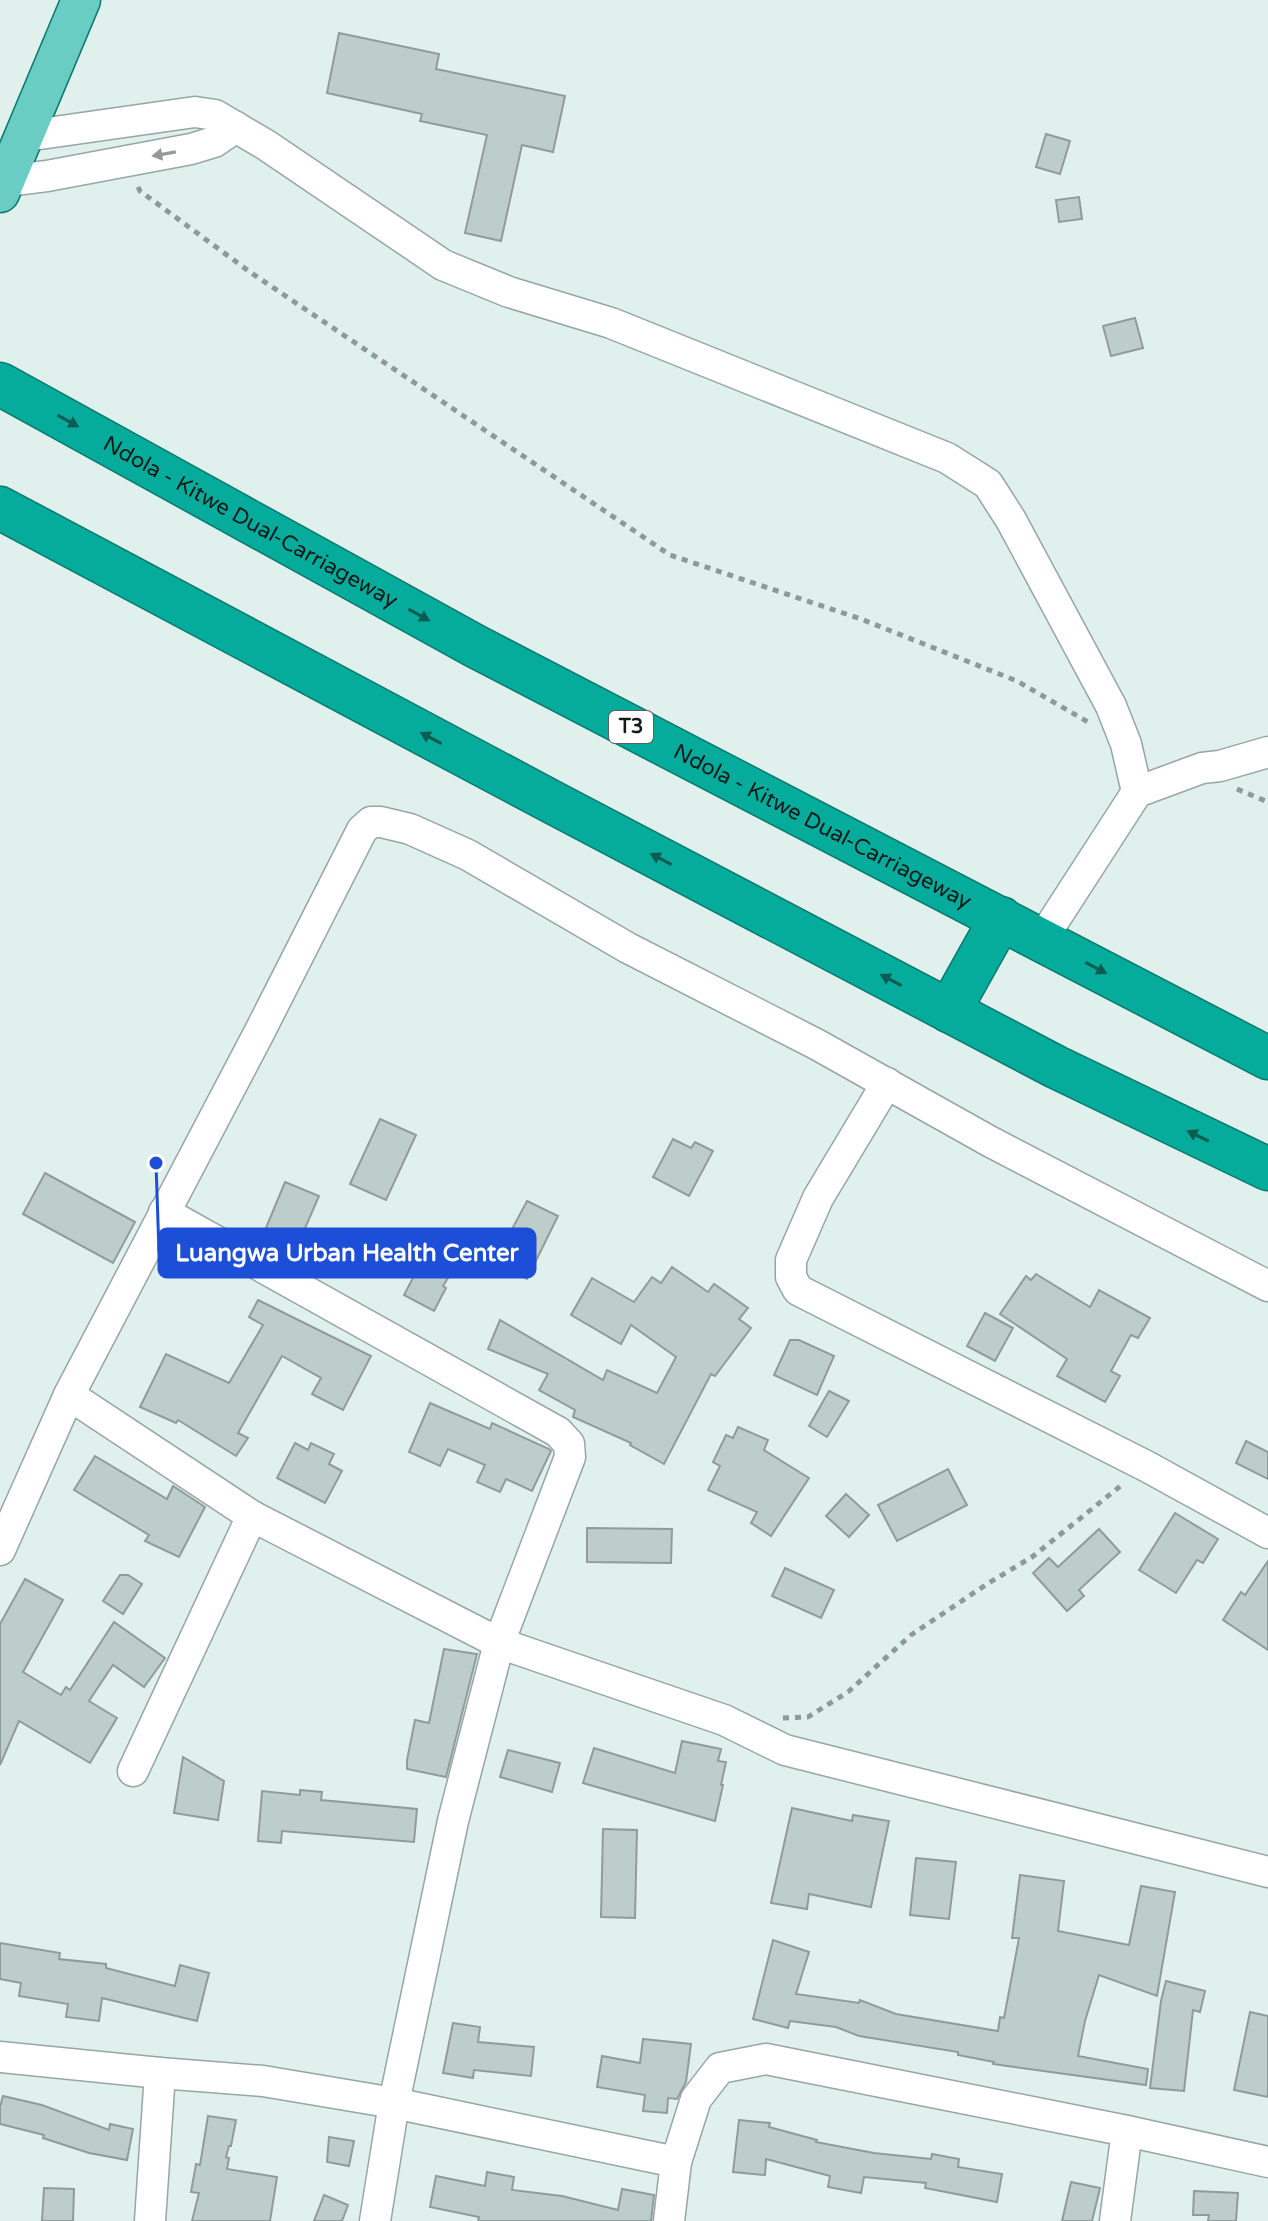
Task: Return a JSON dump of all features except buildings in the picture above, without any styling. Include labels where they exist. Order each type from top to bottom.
[{"type":"highway","name":"Ndola - Kitwe Dual-Carriageway","points":[[0,384],[475,646],[1268,1058]]},
{"type":"highway","points":[[0,508],[1056,1067],[1268,1169]]},
{"type":"highway","points":[[949,1011],[1001,918]]},
{"type":"main road","points":[[3,187],[81,0]]},
{"type":"street","points":[[26,136],[195,112],[215,115],[291,161],[443,265],[509,292],[611,323],[947,458],[988,484],[1011,520],[1111,706],[1126,744],[1137,792]]},
{"type":"street","points":[[3,187],[191,149],[214,142],[236,127]]},
{"type":"street","points":[[1042,939],[1137,792],[1202,768],[1268,752]]},
{"type":"street","points":[[0,1550],[69,1395],[362,830],[371,822],[410,829],[468,855],[628,948],[816,1044],[1054,1176],[1268,1286]]},
{"type":"street","points":[[887,1083],[818,1198],[791,1260],[791,1277],[798,1290],[1146,1466],[1268,1533]]},
{"type":"street","points":[[164,1212],[558,1432],[569,1444],[570,1457],[499,1643],[453,1821],[394,2103],[375,2221]]},
{"type":"street","points":[[69,1395],[252,1516],[499,1643],[724,1720],[785,1750],[1268,1872]]},
{"type":"street","points":[[133,1771],[252,1516]]},
{"type":"street","points":[[0,2057],[263,2081],[394,2103],[676,2162]]},
{"type":"street","points":[[669,2221],[676,2162],[696,2099],[720,2068],[766,2059],[1268,2162]]},
{"type":"street","points":[[150,2221],[160,2073]]},
{"type":"street","points":[[1115,2221],[1127,2131]]},
{"type":"path","points":[[126,161],[140,191],[250,272],[670,555],[861,619],[1017,681],[1126,744]]},
{"type":"path","points":[[780,1718],[808,1717],[848,1692],[911,1635],[1032,1557],[1146,1466]]},
{"type":"place","name":"Luangwa Urban Health Center","points":[[156,1163]]}]
